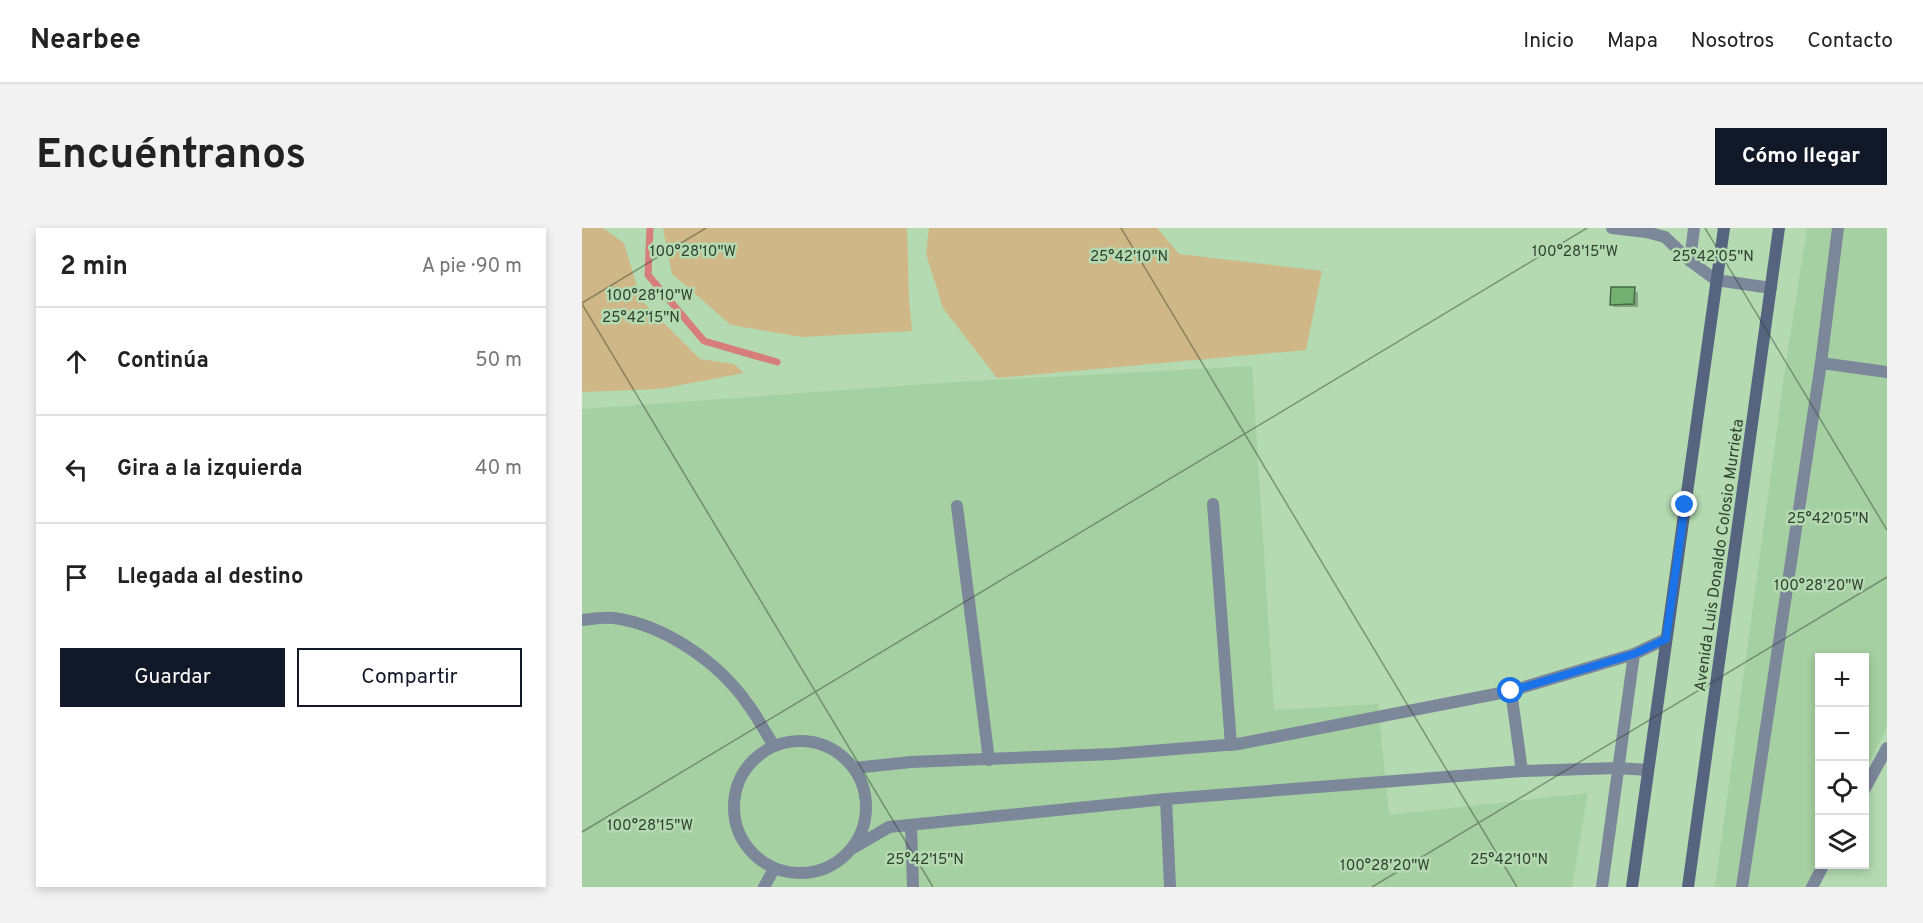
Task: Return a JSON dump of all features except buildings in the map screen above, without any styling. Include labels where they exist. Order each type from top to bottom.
[{"type":"main road","points":[[1632,887],[1724,228]]},
{"type":"main road","name":"Avenida Luis Donaldo Colosio Murrieta","points":[[1689,887],[1779,228]]},
{"type":"street","points":[[1612,228],[1646,230],[1665,237],[1690,261],[1716,280],[1771,288]]},
{"type":"street","points":[[1690,261],[1694,228]]},
{"type":"street","points":[[1743,887],[1821,363],[1838,228]]},
{"type":"street","points":[[1821,363],[1887,372]]},
{"type":"street","points":[[1213,504],[1231,745]]},
{"type":"street","points":[[957,506],[989,760]]},
{"type":"street","points":[[582,620],[613,618],[652,627],[690,647],[718,671],[747,702],[774,746]]},
{"type":"street","points":[[854,768],[911,762],[1113,754],[1231,745],[1511,691],[1634,654],[1666,639]]},
{"type":"street","points":[[1602,887],[1634,654]]},
{"type":"street","points":[[1511,691],[1522,771]]},
{"type":"street","points":[[853,848],[863,829],[866,808],[863,787],[854,768],[838,753],[817,743],[795,741],[774,746],[755,758],[741,775],[734,796],[734,819],[742,839],[756,857],[774,868],[796,874],[818,871],[838,862],[853,848],[890,827],[1166,799],[1522,771],[1617,768],[1648,770]]},
{"type":"street","points":[[1869,781],[1887,748]]},
{"type":"street","points":[[1166,799],[1170,887]]},
{"type":"street","points":[[911,825],[913,887]]},
{"type":"street","points":[[764,887],[774,868]]},
{"type":"street","points":[[1812,887],[1821,869]]},
{"type":"shaded area","points":[[582,228],[603,228],[624,243],[641,300],[700,359],[734,364],[744,373],[659,389],[582,392]]},
{"type":"shaded area","points":[[663,228],[907,228],[912,331],[802,337],[731,325],[672,274]]},
{"type":"shaded area","points":[[929,228],[1157,228],[1179,254],[1322,271],[1306,350],[997,378],[943,308],[926,254]]},
{"type":"shaded area","points":[[1807,228],[1887,228],[1887,727],[1869,764],[1869,653],[1815,653],[1815,868],[1806,887],[1715,887],[1785,370]]},
{"type":"shaded area","points":[[1252,366],[1274,710],[1378,704],[1389,815],[1588,793],[1572,887],[582,887],[582,409],[957,382]]},
{"type":"waterway","points":[[650,228],[648,275],[704,341],[777,362]]},
{"type":"route","points":[[1511,691],[1634,654],[1666,639],[1685,505]]}]
